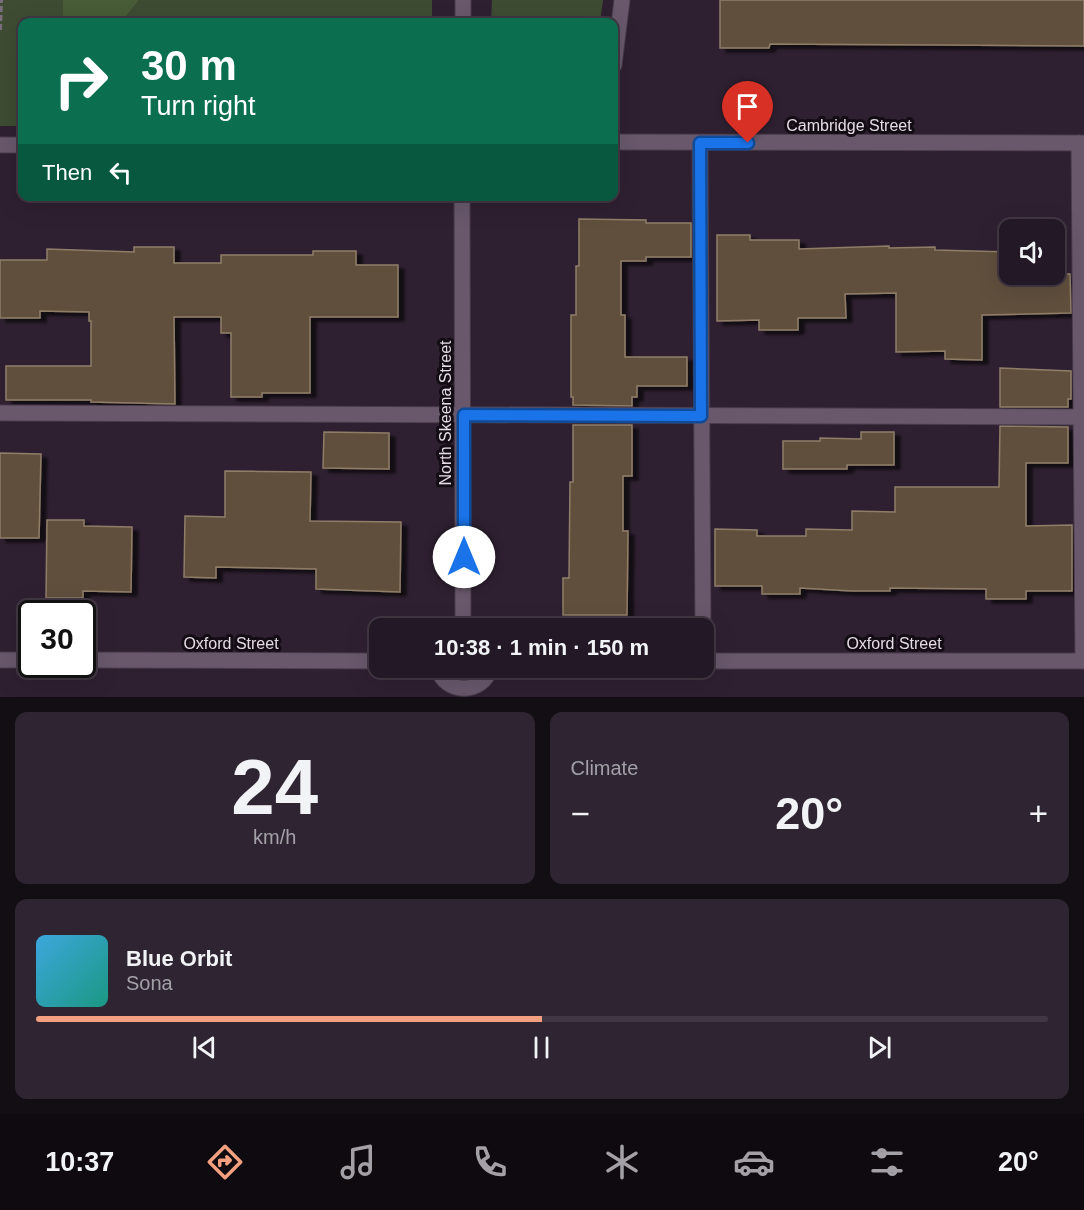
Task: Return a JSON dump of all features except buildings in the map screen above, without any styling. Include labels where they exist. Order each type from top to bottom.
[{"type":"street","points":[[463,0],[463,18]]},
{"type":"street","points":[[618,32],[622,0]]},
{"type":"street","name":"Cambridge Street","points":[[618,142],[1081,143]]},
{"type":"street","points":[[700,143],[703,618]]},
{"type":"street","points":[[1081,143],[1084,661]]},
{"type":"street","points":[[0,145],[18,145]]},
{"type":"street","name":"North Skeena Street","points":[[462,201],[464,618]]},
{"type":"street","points":[[0,413],[1083,417]]},
{"type":"street","points":[[0,660],[18,660]]},
{"type":"street","name":"Oxford Street","points":[[96,660],[369,661]]},
{"type":"street","name":"Oxford Street","points":[[714,661],[1084,661]]},
{"type":"street","points":[[443,678],[464,693],[485,678]]},
{"type":"path","points":[[0,30],[1,0]]},
{"type":"green space","points":[[0,0],[63,0],[63,18],[18,18],[18,126],[0,126]]},
{"type":"green space","points":[[63,0],[139,0],[125,18],[63,18]]},
{"type":"green space","points":[[139,0],[432,0],[432,18],[125,18]]},
{"type":"green space","points":[[492,0],[603,0],[601,18],[491,18]]},
{"type":"green space","points":[[454,678],[475,678],[465,681]]},
{"type":"route","points":[[464,557],[464,415],[701,416],[700,143],[748,143]]}]
